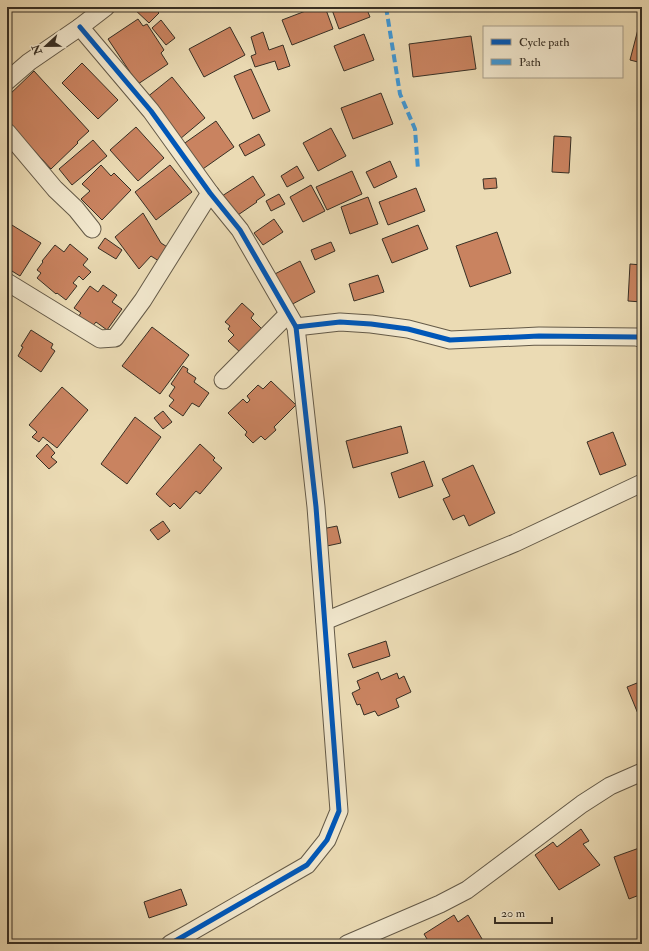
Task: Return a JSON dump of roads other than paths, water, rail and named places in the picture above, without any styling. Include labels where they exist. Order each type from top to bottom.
[{"type":"street","points":[[7,80],[29,62],[106,7]]},
{"type":"street","points":[[80,27],[151,111],[210,194],[240,230],[292,321],[312,468],[339,811],[327,840],[306,865],[170,944]]},
{"type":"street","points":[[7,132],[55,189],[92,229]]},
{"type":"street","points":[[7,282],[100,339],[115,338],[143,300],[210,194]]},
{"type":"street","points":[[223,380],[292,321],[371,324],[408,329],[450,340],[538,336],[637,337],[642,339]]},
{"type":"street","points":[[325,621],[515,543],[642,483]]},
{"type":"street","points":[[347,944],[440,904],[467,890],[582,804],[610,786],[642,772]]}]
